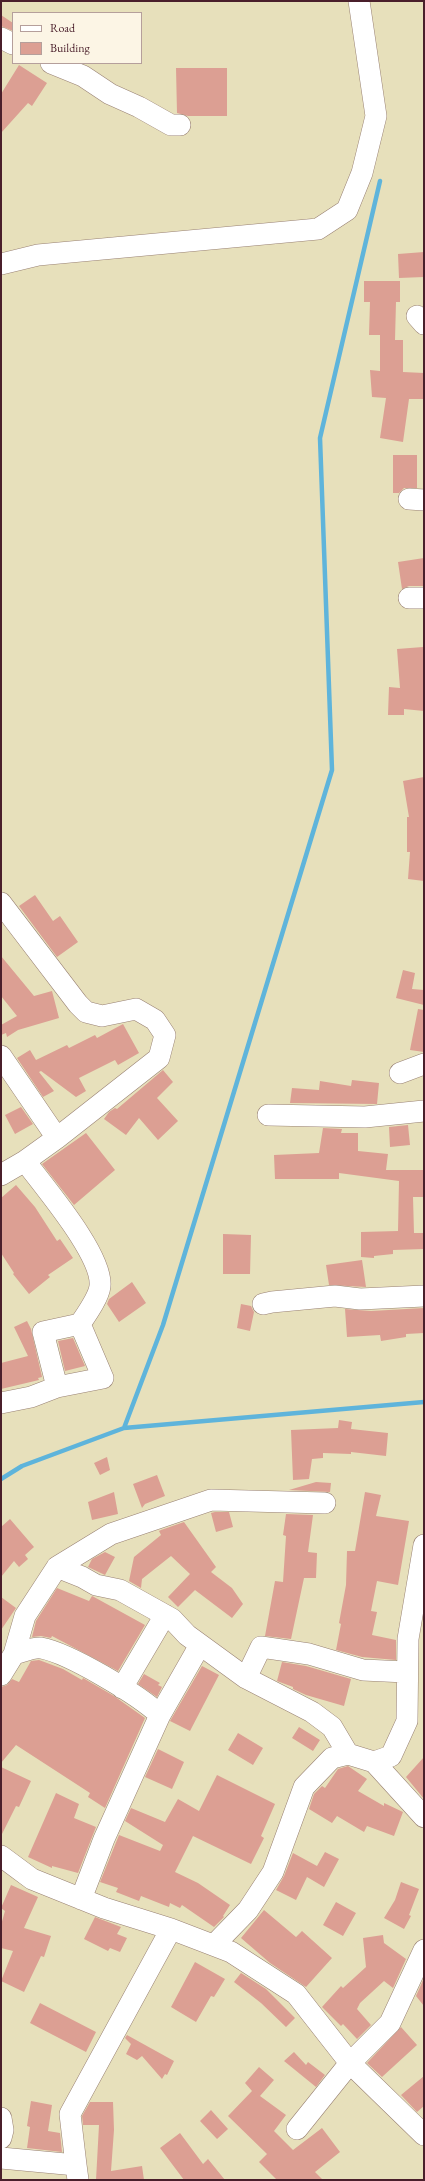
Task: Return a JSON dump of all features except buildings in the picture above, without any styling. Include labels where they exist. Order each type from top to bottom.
[{"type":"street","points":[[1,264],[38,255],[318,229],[347,210],[362,173],[376,116],[359,1]]},
{"type":"street","points":[[1,38],[12,44]]},
{"type":"street","points":[[54,64],[84,76],[110,94],[139,106],[171,125],[180,125]]},
{"type":"street","points":[[1,903],[78,1004],[86,1012],[102,1016],[136,1009],[155,1020],[165,1035],[159,1058],[57,1138],[25,1161],[1,1175]]},
{"type":"street","points":[[1,1056],[57,1138]]},
{"type":"street","points":[[400,1073],[424,1064]]},
{"type":"street","points":[[268,1115],[365,1117],[424,1111]]},
{"type":"street","points":[[25,1161],[74,1227],[94,1257],[100,1286],[80,1324]]},
{"type":"street","points":[[263,1304],[335,1296],[360,1299],[424,1296]]},
{"type":"street","points":[[57,1387],[43,1332],[80,1324]]},
{"type":"street","points":[[1,1403],[31,1397],[57,1387],[103,1378],[80,1324]]},
{"type":"street","points":[[1,1675],[14,1654],[25,1616],[57,1567],[111,1534],[211,1500],[325,1503]]},
{"type":"street","points":[[374,1762],[391,1756],[407,1721],[406,1672],[416,1641],[424,1544]]},
{"type":"street","points":[[57,1567],[82,1577],[96,1585],[120,1590],[165,1615],[187,1635],[246,1678],[312,1712],[332,1726],[348,1754]]},
{"type":"street","points":[[122,1688],[165,1615]]},
{"type":"street","points":[[81,1899],[104,1839],[160,1715],[200,1645]]},
{"type":"street","points":[[246,1678],[261,1647],[308,1654],[363,1670],[406,1672]]},
{"type":"street","points":[[14,1654],[40,1648],[72,1659],[149,1704],[160,1715]]},
{"type":"street","points":[[214,1945],[248,1910],[273,1872],[304,1788],[332,1758],[348,1754],[374,1762],[424,1817]]},
{"type":"street","points":[[1,1856],[32,1878],[81,1899],[104,1908],[171,1929],[231,1952],[296,1994],[350,2062],[424,2135]]},
{"type":"street","points":[[1,2158],[77,2173],[70,2114],[171,1929]]},
{"type":"street","points":[[296,2128],[350,2062],[390,2023],[424,1950]]},
{"type":"street","points":[[1,2118],[3,2130],[1,2138]]},
{"type":"waterway","points":[[124,1428],[163,1325],[332,770],[320,438],[380,181]]},
{"type":"waterway","points":[[1,1479],[22,1466],[124,1428],[424,1402]]}]
